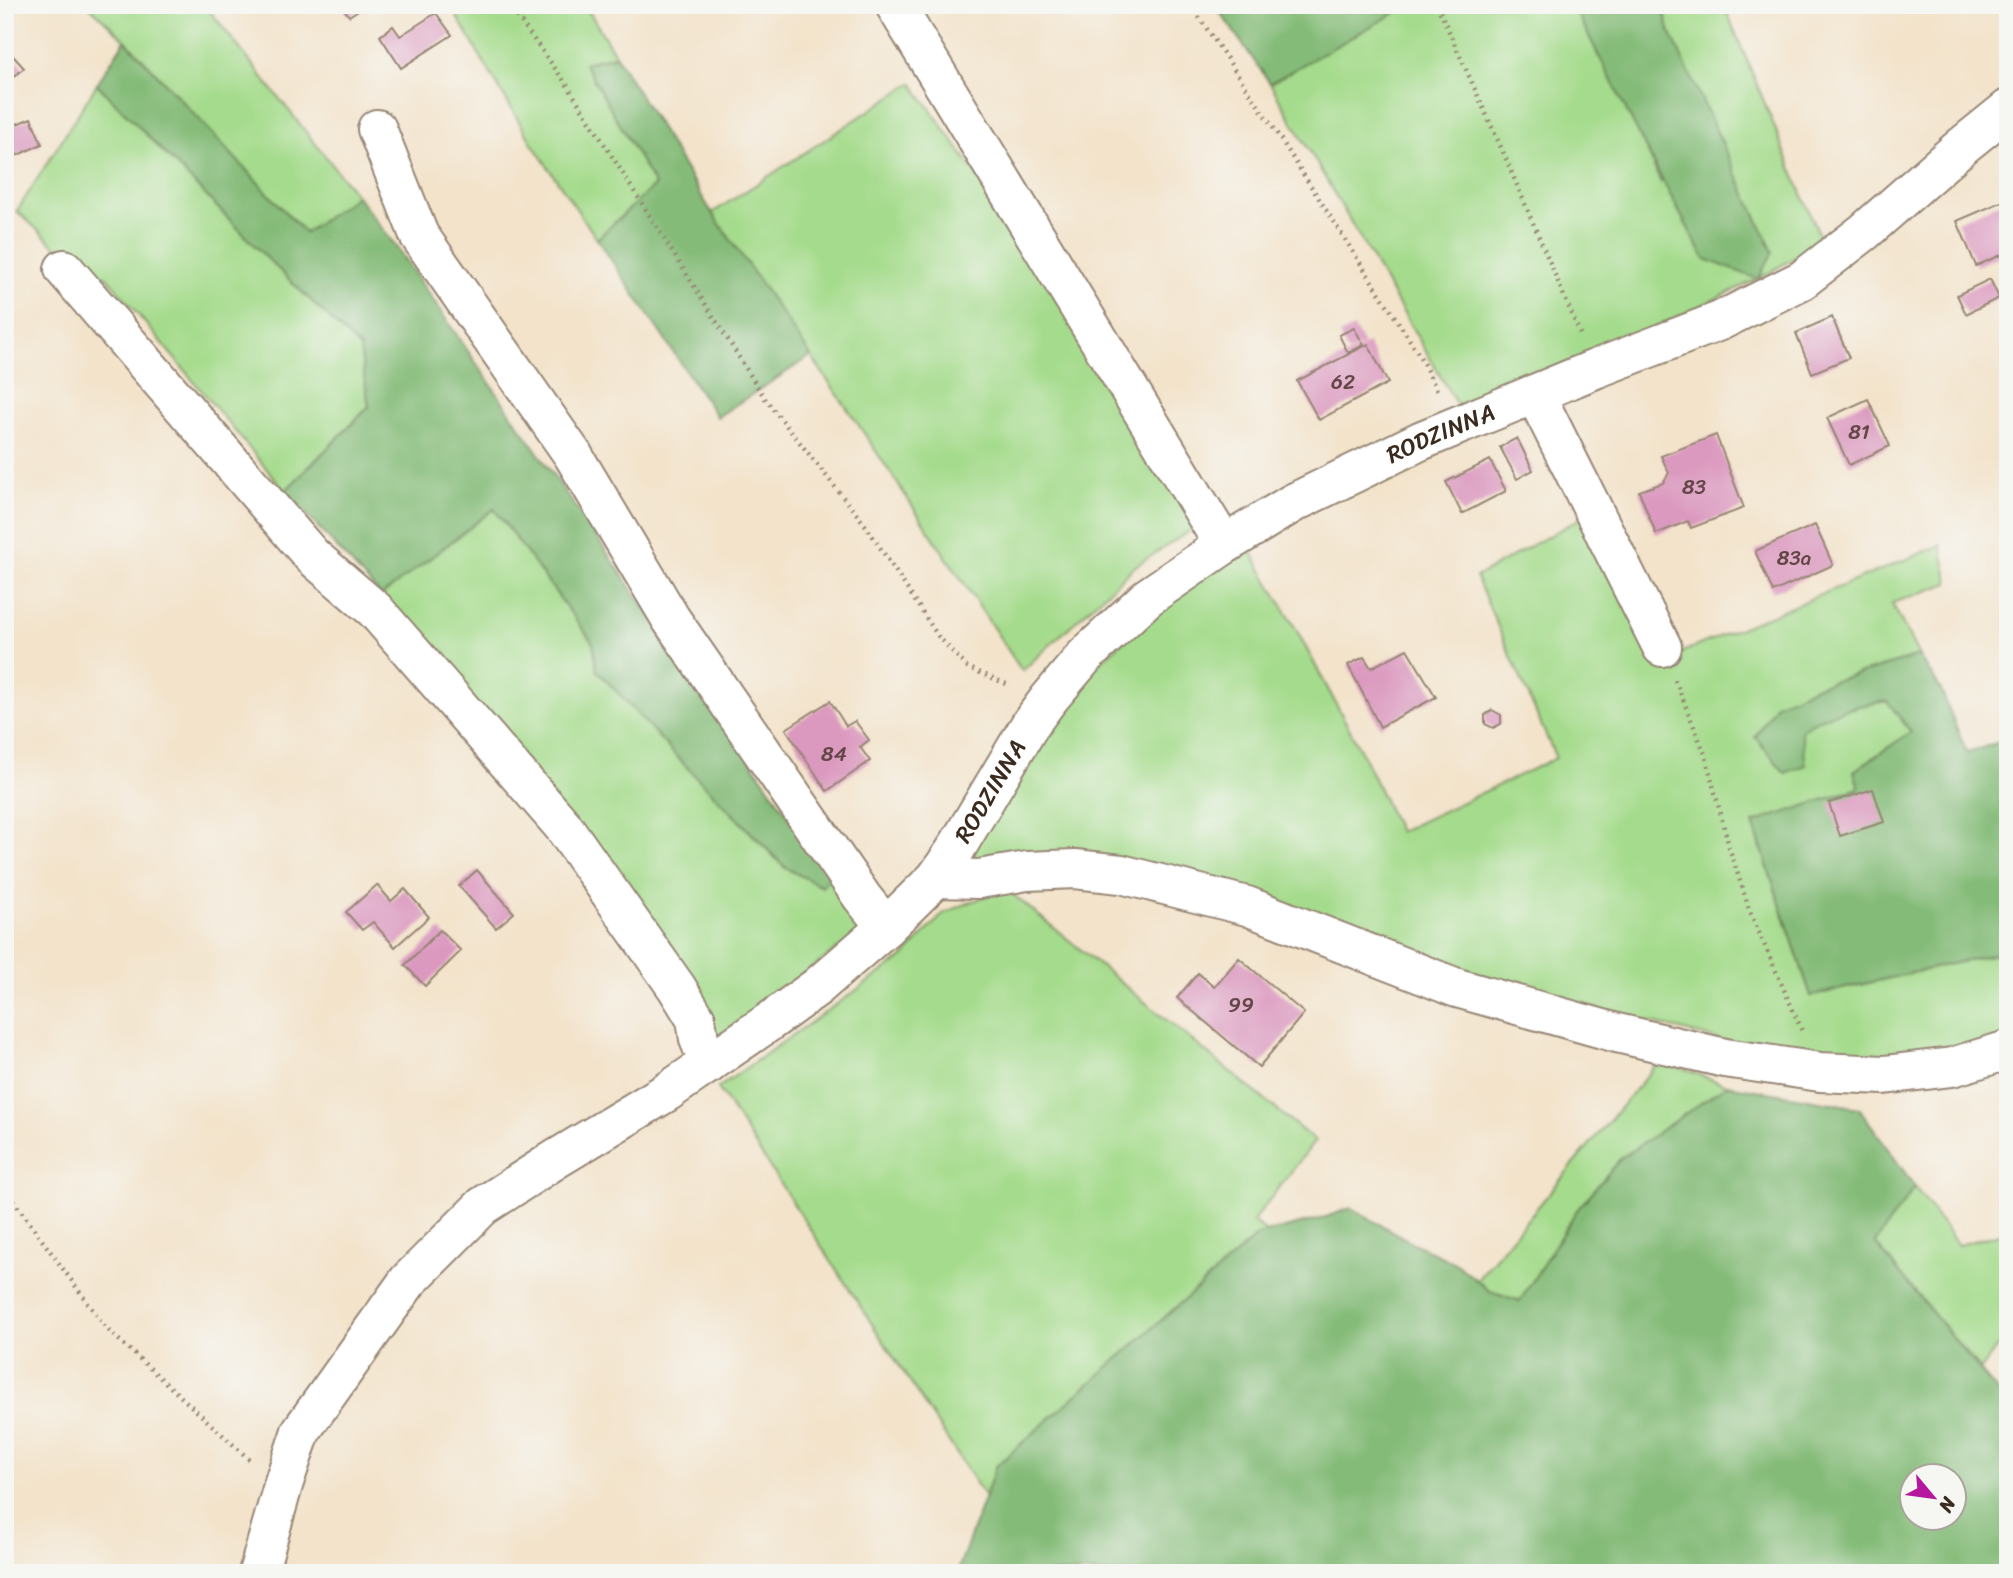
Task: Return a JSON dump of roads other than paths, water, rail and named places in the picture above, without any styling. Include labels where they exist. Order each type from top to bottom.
[{"type":"street","points":[[895,5],[1224,545]]},
{"type":"street","name":"RODZINNA","points":[[258,1573],[301,1431],[408,1281],[483,1206],[709,1064],[817,987],[886,927],[945,865],[1031,723],[1048,700],[1085,656],[1148,597],[1224,545],[1293,503],[1420,441],[1720,321],[1802,280],[1864,232],[1961,146],[2008,109]]},
{"type":"street","points":[[377,129],[419,235],[573,455],[671,619],[854,886],[886,927]]},
{"type":"street","points":[[64,269],[303,546],[375,610],[563,826],[677,988],[695,1019],[699,1039],[709,1064]]},
{"type":"street","points":[[1535,394],[1662,647]]},
{"type":"street","points":[[945,865],[979,879],[1027,871],[1075,869],[1121,874],[1247,906],[1457,988],[1617,1033],[1725,1058],[1820,1072],[1884,1075],[1952,1067],[2008,1050]]}]
